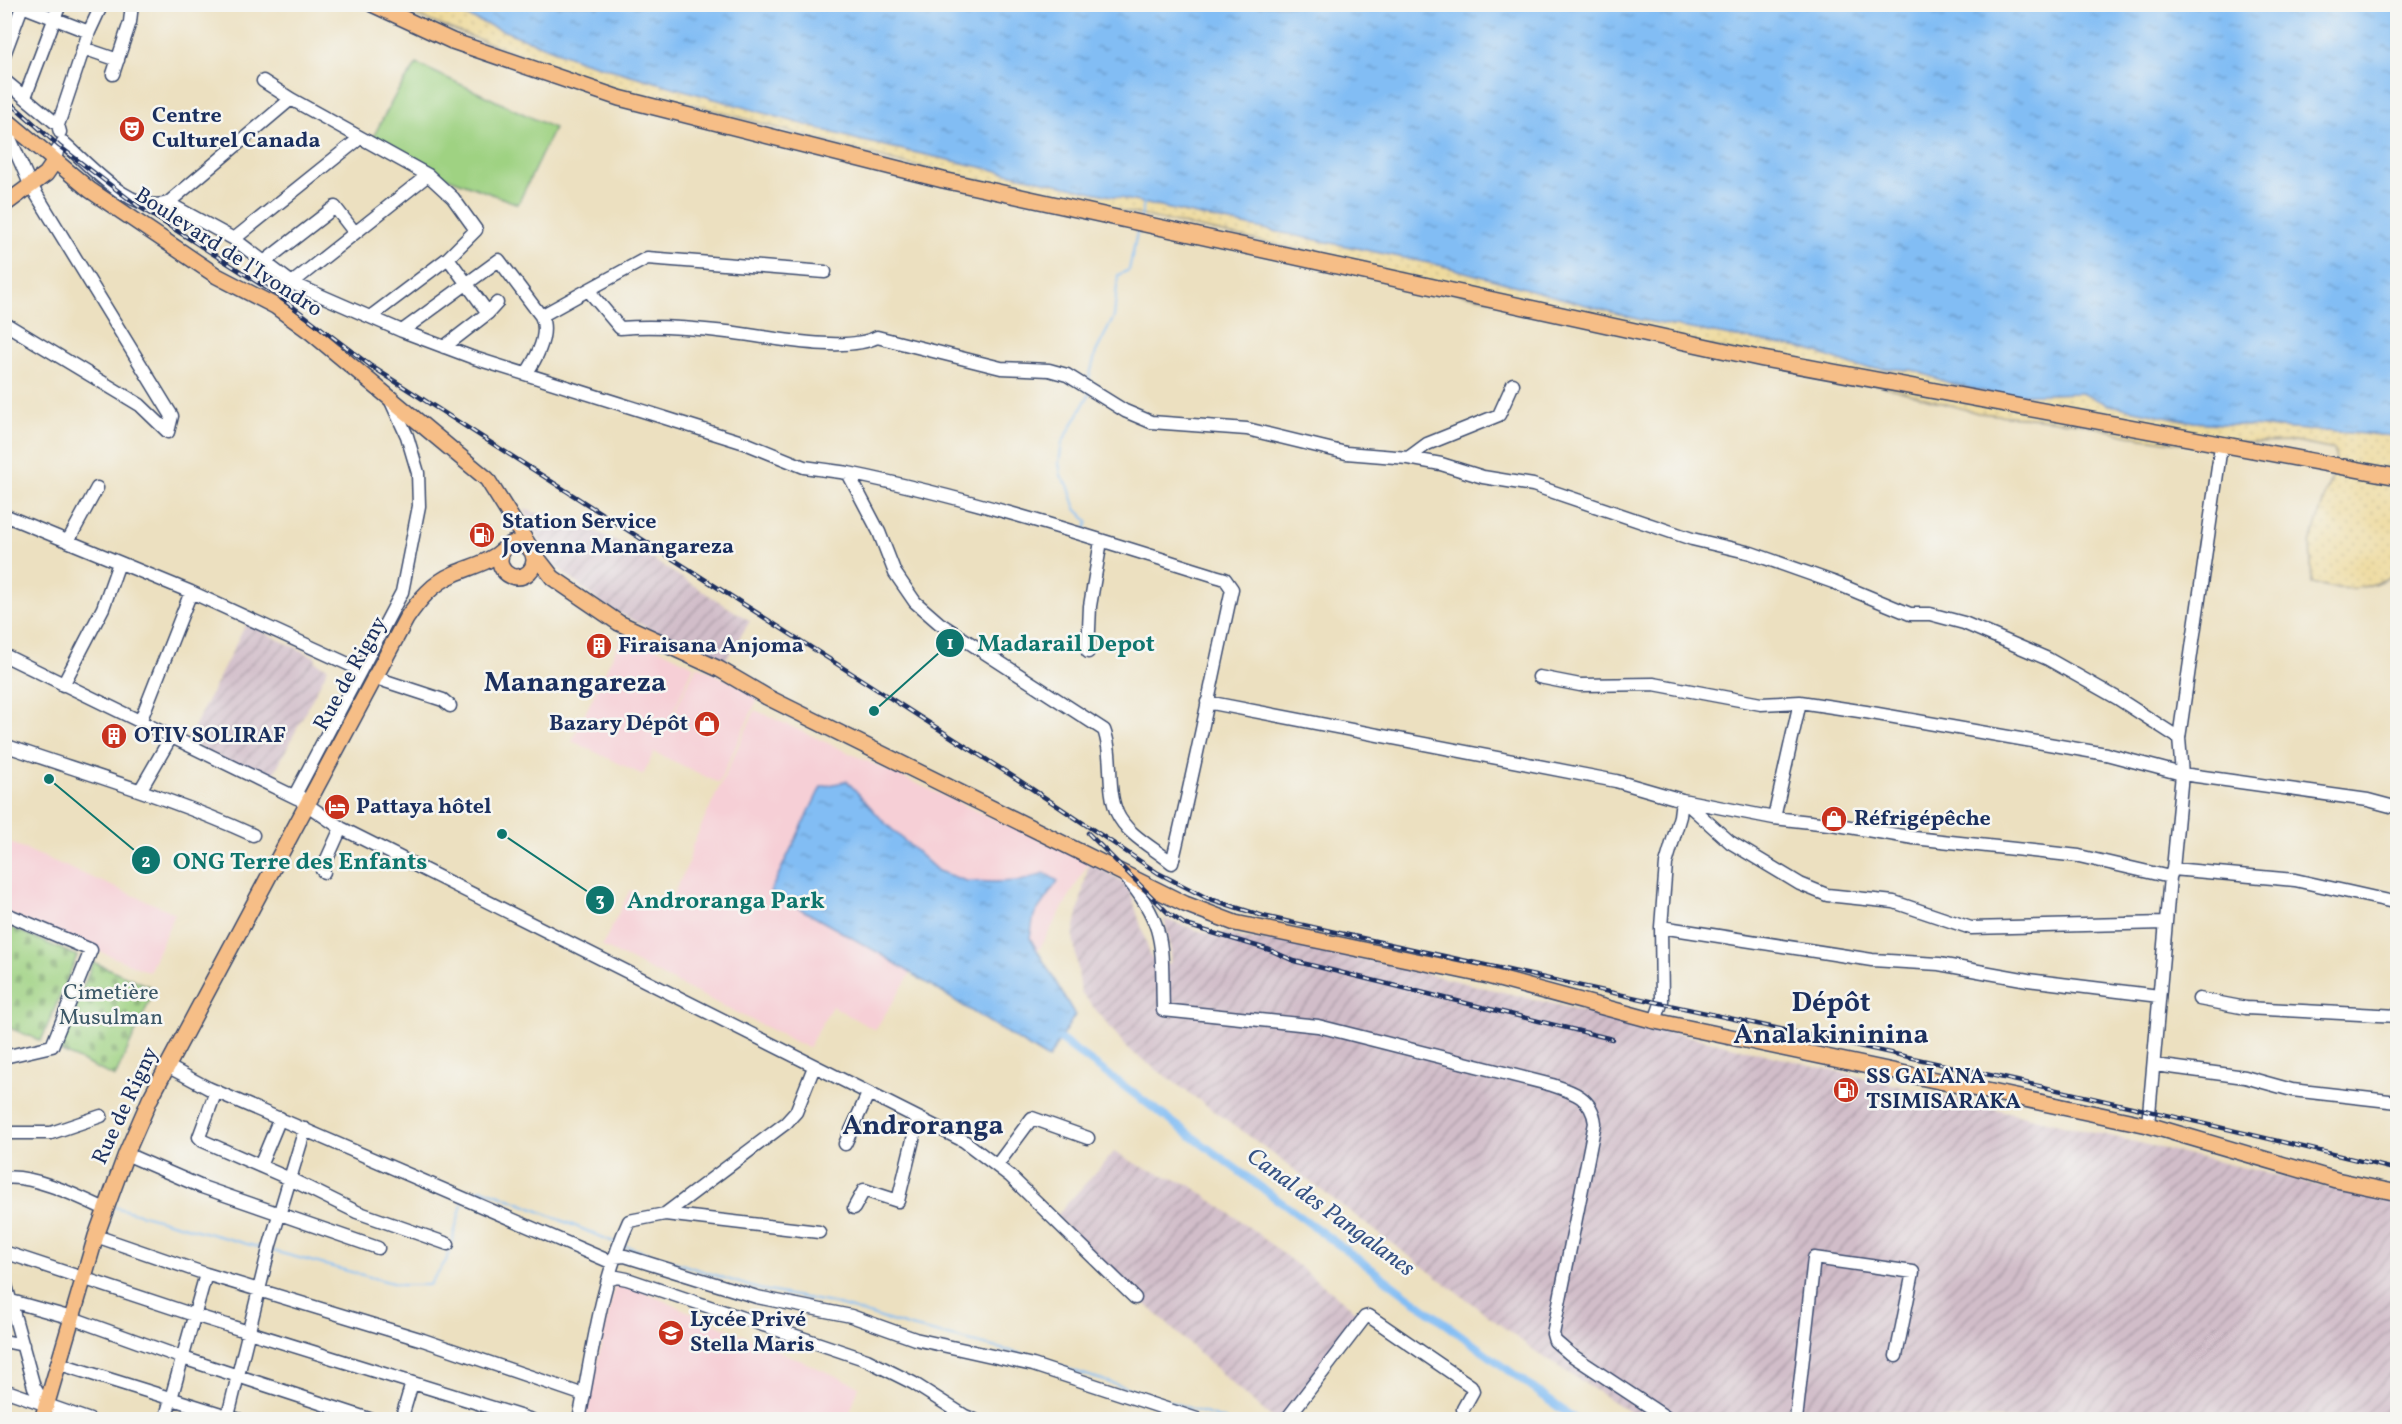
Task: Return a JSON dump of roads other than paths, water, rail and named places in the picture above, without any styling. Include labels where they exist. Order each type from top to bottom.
[{"type":"main road","points":[[372,4],[452,41],[619,98],[943,180],[1762,359],[2397,477]]},
{"type":"main road","name":"Boulevard de l'Ivondro","points":[[4,118],[90,190],[217,276],[275,306],[312,333],[487,479],[503,501],[531,550],[553,578],[566,589]]},
{"type":"main road","points":[[4,205],[46,174],[55,161]]},
{"type":"main road","points":[[503,501],[511,524],[501,560],[514,575],[532,567],[531,550],[518,543],[505,548]]},
{"type":"main road","name":"Rue de Rigny","points":[[44,1412],[96,1236],[126,1154],[167,1066],[302,801],[406,619],[424,595],[451,576],[495,558],[505,548]]},
{"type":"main road","name":"Rue de Rigny","points":[[472,569],[488,568],[536,578],[566,589]]},
{"type":"main road","points":[[566,589],[619,623],[719,669],[767,697],[1121,870],[1185,904],[1235,923],[1488,976],[1655,1021],[2148,1125],[2336,1180],[2397,1193]]},
{"type":"street","points":[[25,97],[60,4]]},
{"type":"street","points":[[58,125],[83,48],[102,4]]},
{"type":"street","points":[[113,74],[130,22],[132,4]]},
{"type":"street","points":[[4,55],[22,5],[89,32]]},
{"type":"street","points":[[83,48],[118,60]]},
{"type":"street","points":[[4,80],[58,125],[63,142],[120,191],[139,204],[159,206],[168,203],[291,99]]},
{"type":"street","points":[[263,81],[428,175],[453,198],[476,230],[448,258],[370,317]]},
{"type":"street","points":[[4,125],[30,184],[169,410],[172,416],[168,432],[140,405],[4,323]]},
{"type":"street","points":[[234,239],[360,138]]},
{"type":"street","points":[[55,161],[57,151],[63,142]]},
{"type":"street","points":[[292,283],[428,175]]},
{"type":"street","points":[[168,203],[234,239],[292,283],[444,347],[745,443],[804,467],[848,473],[959,498],[1010,515],[1063,527],[1101,542],[1226,579],[1232,589],[1190,774],[1182,830],[1172,863],[1129,830],[1117,813],[1108,742],[1104,730],[939,622],[915,602],[895,573],[879,532],[848,473]]},
{"type":"street","points":[[264,262],[335,207],[356,234]]},
{"type":"street","points":[[448,258],[488,313]]},
{"type":"street","points":[[541,316],[647,258],[825,272]]},
{"type":"street","points":[[402,331],[501,261],[544,322],[538,355],[526,374]]},
{"type":"street","points":[[588,290],[620,328],[642,326],[728,332],[832,345],[867,342],[878,337],[1001,368],[1049,370],[1067,375],[1125,411],[1152,422],[1247,429],[1346,453],[1408,458],[1441,464],[1483,477],[1533,485],[1692,539],[1751,553],[1833,582],[1911,614],[1930,614],[1964,623],[2048,659],[2117,698],[2179,738]]},
{"type":"street","points":[[444,347],[488,313],[497,303]]},
{"type":"street","points":[[1408,458],[1427,444],[1499,416],[1513,384]]},
{"type":"street","points":[[302,801],[297,791],[358,669],[402,592],[419,506],[418,473],[414,454],[389,398]]},
{"type":"street","points":[[2148,1125],[2155,1065],[2165,923],[2182,774],[2179,738],[2221,446]]},
{"type":"street","points":[[68,541],[97,488]]},
{"type":"street","points":[[4,515],[192,592],[358,669]]},
{"type":"street","points":[[1088,652],[1090,606],[1101,542]]},
{"type":"street","points":[[63,685],[103,608],[119,563]]},
{"type":"street","points":[[140,722],[192,592]]},
{"type":"street","points":[[4,655],[302,801],[342,828],[964,1141],[997,1165],[1135,1298]]},
{"type":"street","points":[[373,677],[443,700],[450,706]]},
{"type":"street","points":[[1539,677],[1580,685],[1654,684],[1761,704],[1800,702],[2095,752],[2182,774],[2368,800],[2397,808]]},
{"type":"street","points":[[1207,702],[1616,781],[1682,800],[1774,818],[1838,825],[1914,838],[2079,856],[2172,873],[2295,880],[2397,903]]},
{"type":"street","points":[[1774,818],[1800,702]]},
{"type":"street","points":[[141,789],[171,737]]},
{"type":"street","points":[[4,745],[141,789],[204,812],[253,834]]},
{"type":"street","points":[[1682,800],[1730,842],[1800,884],[1827,895],[1894,902],[1971,928],[2165,923]]},
{"type":"street","points":[[1655,1021],[1662,1001],[1661,927],[1666,864],[1680,816],[1682,800]]},
{"type":"street","points":[[324,872],[322,870],[328,854],[342,828]]},
{"type":"street","points":[[1121,870],[1143,897],[1162,942],[1163,1010],[1318,1026],[1552,1085],[1584,1099],[1594,1114],[1595,1123],[1553,1334],[1555,1341],[1570,1353],[1670,1419]]},
{"type":"street","points":[[4,913],[91,950],[52,1046],[4,1057]]},
{"type":"street","points":[[1661,927],[1872,960],[1939,964],[2028,980],[2159,996]]},
{"type":"street","points":[[2199,999],[2246,1008],[2397,1017]]},
{"type":"street","points":[[2155,1065],[2245,1077],[2292,1090],[2397,1102]]},
{"type":"street","points":[[167,1066],[216,1091],[475,1202],[615,1254],[757,1297],[851,1316],[915,1339],[1034,1365],[1200,1419]]},
{"type":"street","points":[[665,1214],[786,1123],[796,1112],[814,1067]]},
{"type":"street","points":[[216,1091],[199,1137],[203,1141],[290,1179],[357,1212],[448,1244]]},
{"type":"street","points":[[845,1144],[868,1094]]},
{"type":"street","points":[[4,1133],[51,1132],[101,1116]]},
{"type":"street","points":[[260,1166],[280,1118]]},
{"type":"street","points":[[997,1165],[1032,1118],[1088,1138]]},
{"type":"street","points":[[854,1208],[864,1190],[898,1201],[918,1119]]},
{"type":"street","points":[[57,1363],[232,1418],[239,1376],[270,1245],[305,1129]]},
{"type":"street","points":[[126,1154],[202,1187],[378,1248]]},
{"type":"street","points":[[4,1178],[16,1176],[76,1195],[105,1209]]},
{"type":"street","points":[[579,1419],[608,1280],[615,1254],[629,1221],[665,1214],[819,1232]]},
{"type":"street","points":[[96,1236],[206,1274],[423,1340],[584,1395]]},
{"type":"street","points":[[4,1252],[194,1315],[532,1419]]},
{"type":"street","points":[[1796,1419],[1814,1258],[1913,1272],[1896,1356]]},
{"type":"street","points":[[165,1419],[206,1274]]},
{"type":"street","points":[[608,1280],[617,1277],[627,1279],[867,1359],[913,1383],[965,1416],[975,1419]]},
{"type":"street","points":[[4,1278],[8,1300],[34,1387],[44,1412]]},
{"type":"street","points":[[8,1300],[72,1318],[183,1358],[372,1419]]},
{"type":"street","points":[[1286,1419],[1365,1317],[1369,1316],[1471,1386],[1473,1391],[1462,1409]]},
{"type":"street","points":[[4,1341],[23,1345]]},
{"type":"street","points":[[401,1419],[412,1383]]},
{"type":"street","points":[[4,1390],[44,1412],[90,1419]]},
{"type":"water","points":[[444,5],[2397,5],[2397,436],[2194,422],[2110,405],[2081,393],[2000,395],[1955,385],[1913,370],[1858,367],[1806,349],[1641,320],[1444,266],[1206,217],[859,140],[582,61],[471,18]]},
{"type":"water","points":[[847,781],[884,822],[938,871],[966,881],[1021,881],[1044,873],[1058,881],[1034,915],[1030,938],[1075,1015],[1048,1059],[879,953],[770,892],[821,787]]},
{"type":"waterway","points":[[1141,217],[1144,203]]},
{"type":"waterway","points":[[1088,382],[1096,352],[1114,317],[1118,275],[1129,270],[1138,228]]},
{"type":"waterway","points":[[1085,531],[1088,521],[1076,509],[1068,485],[1061,476],[1059,463],[1062,443],[1090,393]]},
{"type":"waterway","name":"Canal des Pangalanes","points":[[1060,1039],[1576,1420]]},
{"type":"waterway","points":[[469,1195],[482,1189],[616,1243]]},
{"type":"waterway","points":[[452,1242],[462,1204]]},
{"type":"waterway","points":[[114,1207],[265,1249]]},
{"type":"waterway","points":[[625,1246],[758,1289],[832,1303],[911,1327],[1018,1353],[1226,1420]]},
{"type":"waterway","points":[[273,1251],[400,1285],[429,1285],[446,1261],[450,1247]]},
{"type":"railway","points":[[4,97],[59,146],[138,206],[276,294],[371,366],[1020,781],[1158,873],[1207,898],[1263,916],[1973,1071],[2398,1170]]},
{"type":"railway","points":[[1088,833],[1168,913],[1186,925],[1270,950],[1294,961],[1612,1039]]},
{"type":"place","name":"Centre Culturel Canada","points":[[132,129]]},
{"type":"place","name":"Station Service Jovenna Manangareza","points":[[482,535]]},
{"type":"place","name":"Firaisana Anjoma","points":[[599,646]]},
{"type":"place","name":"Madarail Depot","points":[[874,711]]},
{"type":"place","name":"Bazary Dépôt","points":[[707,724]]},
{"type":"place","name":"OTIV SOLIRAF","points":[[114,736]]},
{"type":"place","name":"ONG Terre des Enfants","points":[[49,779]]},
{"type":"place","name":"Pattaya hôtel","points":[[337,807]]},
{"type":"place","name":"Réfrigépêche","points":[[1834,819]]},
{"type":"place","name":"Androranga Park","points":[[502,834]]},
{"type":"place","name":"SS GALANA TSIMISARAKA","points":[[1846,1090]]},
{"type":"place","name":"Lycée Privé Stella Maris","points":[[671,1333]]},
{"type":"district","name":"Manangareza","points":[[575,683]]},
{"type":"district","name":"Dépôt Analakininina","points":[[1831,1019]]},
{"type":"district","name":"Androranga","points":[[923,1126]]},
{"type":"park label","name":"Cimetière Musulman","points":[[111,1006]]}]
